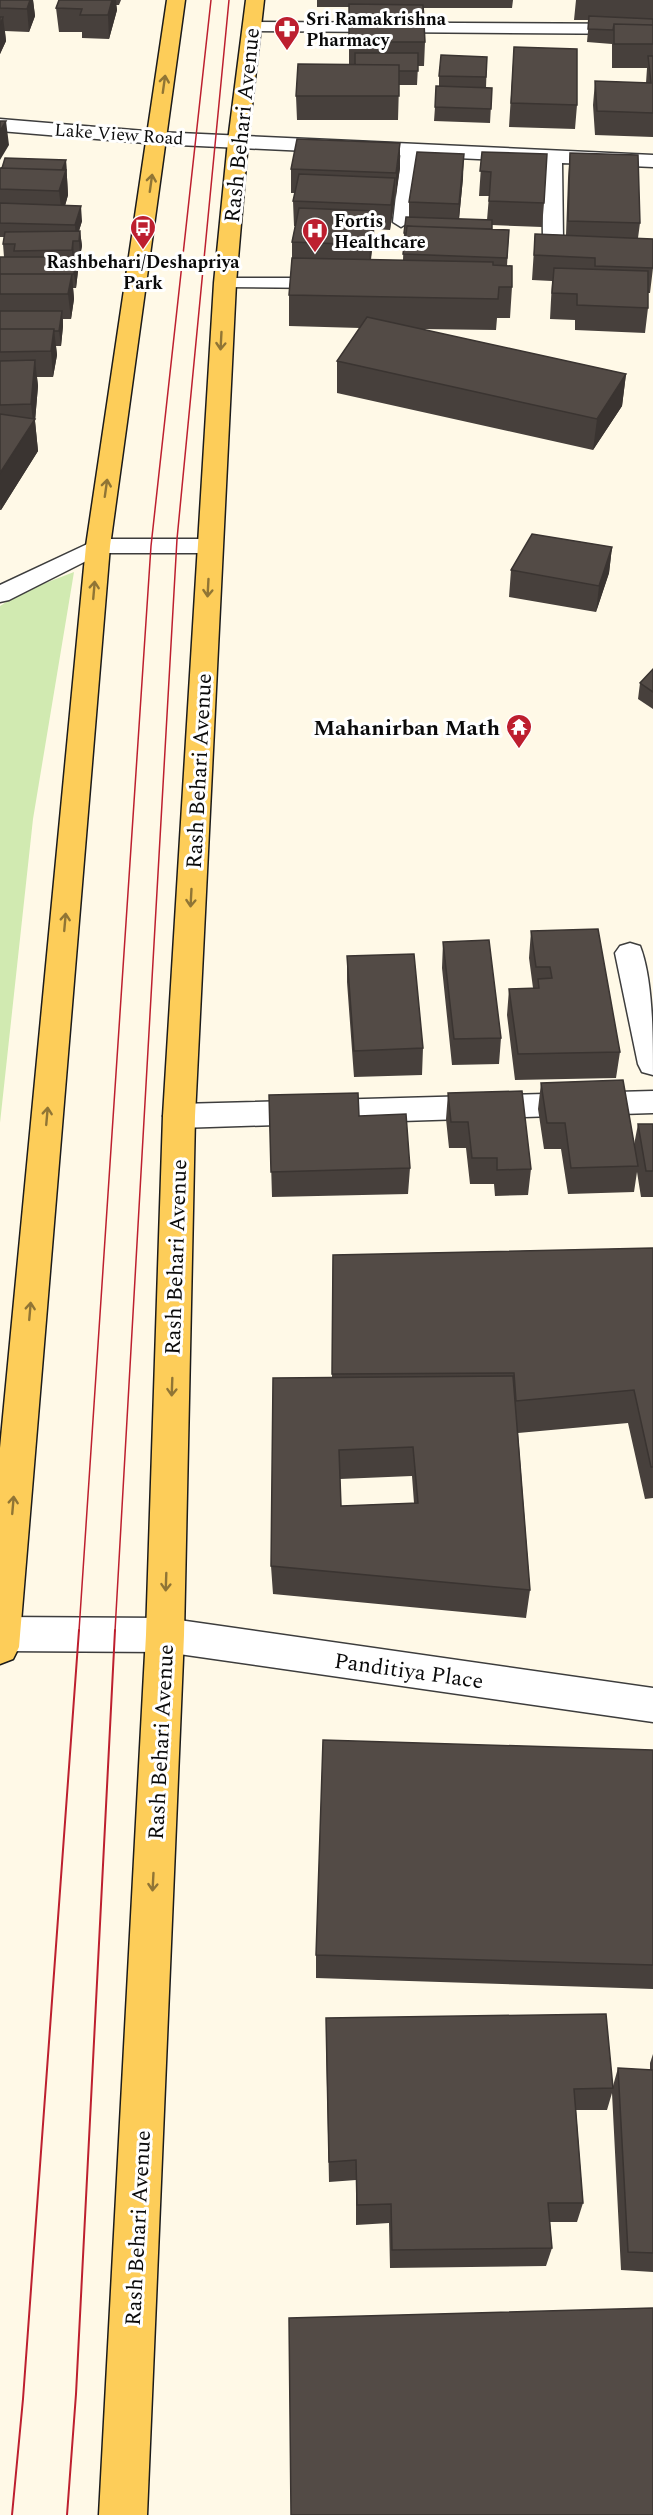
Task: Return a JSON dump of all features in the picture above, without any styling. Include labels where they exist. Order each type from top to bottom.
[{"type":"main road","points":[[0,1638],[98,546],[176,0]]},
{"type":"main road","name":"Rash Behari Avenue","points":[[123,2515],[165,1635],[179,1116],[225,283],[238,141],[255,0]]},
{"type":"street","points":[[252,27],[653,29]]},
{"type":"street","name":"Lake View Road","points":[[0,125],[157,138],[653,161]]},
{"type":"street","points":[[552,156],[553,241]]},
{"type":"street","points":[[0,595],[98,546],[210,546]]},
{"type":"street","points":[[630,953],[653,1064]]},
{"type":"street","points":[[179,1116],[653,1102]]},
{"type":"street","name":"Panditiya Place","points":[[0,1638],[165,1635],[653,1705]]},
{"type":"lane","points":[[401,222],[409,150]]},
{"type":"lane","points":[[225,283],[344,283]]},
{"type":"green space","points":[[74,572],[33,819],[0,1123],[0,606],[22,592]]},
{"type":"building","points":[[0,0],[30,0],[27,9],[0,8]]},
{"type":"building","points":[[59,0],[112,0],[108,15],[80,15],[82,9],[56,8]]},
{"type":"building","points":[[349,4],[423,5],[425,42],[349,42]]},
{"type":"building","points":[[589,16],[653,19],[653,25],[614,24],[613,30],[588,29]]},
{"type":"building","points":[[614,24],[653,25],[653,44],[614,44]]},
{"type":"building","points":[[514,47],[577,49],[577,105],[511,103]]},
{"type":"building","points":[[355,53],[418,53],[418,71],[399,71],[399,65],[355,65]]},
{"type":"building","points":[[441,55],[487,57],[486,77],[439,76]]},
{"type":"building","points":[[648,56],[653,56],[653,113],[597,111],[595,81],[651,83]]},
{"type":"building","points":[[298,64],[399,65],[399,96],[296,96]]},
{"type":"building","points":[[436,86],[492,88],[491,109],[435,107]]},
{"type":"building","points":[[0,121],[6,121],[0,131]]},
{"type":"building","points":[[297,139],[400,143],[396,173],[291,169]]},
{"type":"building","points":[[417,152],[464,154],[459,204],[409,202]]},
{"type":"building","points":[[482,152],[547,154],[544,203],[489,201],[491,172],[480,171]]},
{"type":"building","points":[[570,153],[638,155],[640,223],[568,221]]},
{"type":"building","points":[[5,158],[66,160],[62,170],[2,168]]},
{"type":"building","points":[[0,168],[66,170],[59,191],[0,189]]},
{"type":"building","points":[[299,174],[395,178],[391,205],[293,201]]},
{"type":"building","points":[[0,203],[81,206],[75,225],[0,223]]},
{"type":"building","points":[[299,208],[375,211],[370,245],[292,242]]},
{"type":"building","points":[[406,217],[492,220],[492,229],[407,226],[406,234],[404,233]]},
{"type":"building","points":[[407,226],[509,230],[507,258],[403,254]]},
{"type":"building","points":[[80,231],[79,241],[73,241],[72,250],[14,251],[15,244],[3,244],[5,232]]},
{"type":"building","points":[[535,234],[653,239],[653,268],[595,266],[595,258],[534,255]]},
{"type":"building","points":[[0,257],[76,257],[74,274],[0,274]]},
{"type":"building","points":[[292,258],[493,262],[493,265],[512,266],[512,287],[499,287],[498,299],[289,295]]},
{"type":"building","points":[[554,268],[648,271],[648,308],[577,305],[577,294],[552,293]]},
{"type":"building","points":[[0,274],[72,274],[68,294],[0,294]]},
{"type":"building","points":[[0,311],[62,311],[59,331],[54,331],[54,329],[0,329]]},
{"type":"building","points":[[367,317],[626,374],[597,419],[337,361]]},
{"type":"building","points":[[0,329],[54,329],[51,351],[0,352]]},
{"type":"building","points":[[35,360],[31,404],[0,405],[0,361]]},
{"type":"building","points":[[0,414],[35,419],[0,473]]},
{"type":"building","points":[[532,534],[612,547],[599,586],[511,570]]},
{"type":"building","points":[[653,669],[653,692],[640,683]]},
{"type":"building","points":[[598,929],[620,1052],[518,1054],[509,989],[539,988],[538,979],[552,978],[550,967],[536,967],[531,931]]},
{"type":"building","points":[[489,940],[501,1038],[454,1039],[443,942]]},
{"type":"building","points":[[414,954],[423,1048],[354,1051],[347,956]]},
{"type":"building","points":[[623,1080],[638,1166],[571,1168],[565,1123],[547,1123],[541,1083]]},
{"type":"building","points":[[522,1091],[531,1169],[497,1170],[497,1158],[472,1158],[468,1122],[451,1122],[448,1093]]},
{"type":"building","points":[[358,1093],[359,1116],[406,1114],[410,1168],[271,1172],[269,1095]]},
{"type":"building","points":[[638,1124],[653,1124],[653,1171],[646,1171]]},
{"type":"building","points":[[653,1248],[653,1467],[651,1467],[634,1390],[516,1401],[514,1373],[332,1374],[333,1255]]},
{"type":"building","points":[[513,1376],[530,1590],[271,1566],[273,1378]],"holes":[[[413,1447],[418,1503],[341,1506],[339,1450]]]},
{"type":"building","points":[[323,1740],[653,1750],[653,1965],[316,1955]]},
{"type":"building","points":[[606,2014],[613,2088],[574,2089],[583,2203],[548,2203],[552,2248],[392,2250],[391,2204],[357,2205],[356,2160],[329,2162],[326,2018]]},
{"type":"building","points":[[618,2068],[653,2070],[653,2253],[628,2252]]},
{"type":"building","points":[[653,2308],[653,2515],[291,2515],[289,2318]]},
{"type":"tram line","points":[[79,1631],[151,546],[211,0]]},
{"type":"tram line","points":[[115,1631],[177,539],[229,0]]},
{"type":"tram line","points":[[12,2515],[23,2399],[79,1630]]},
{"type":"tram line","points":[[67,2515],[76,2394],[115,1630]]},
{"type":"place","name":"Sri Ramakrishna Pharmacy","points":[[287,52]]},
{"type":"place","name":"Rashbehari/Deshapriya Park","points":[[143,251]]},
{"type":"place","name":"Fortis Healthcare","points":[[315,254]]},
{"type":"place","name":"Mahanirban Math","points":[[519,750]]}]
